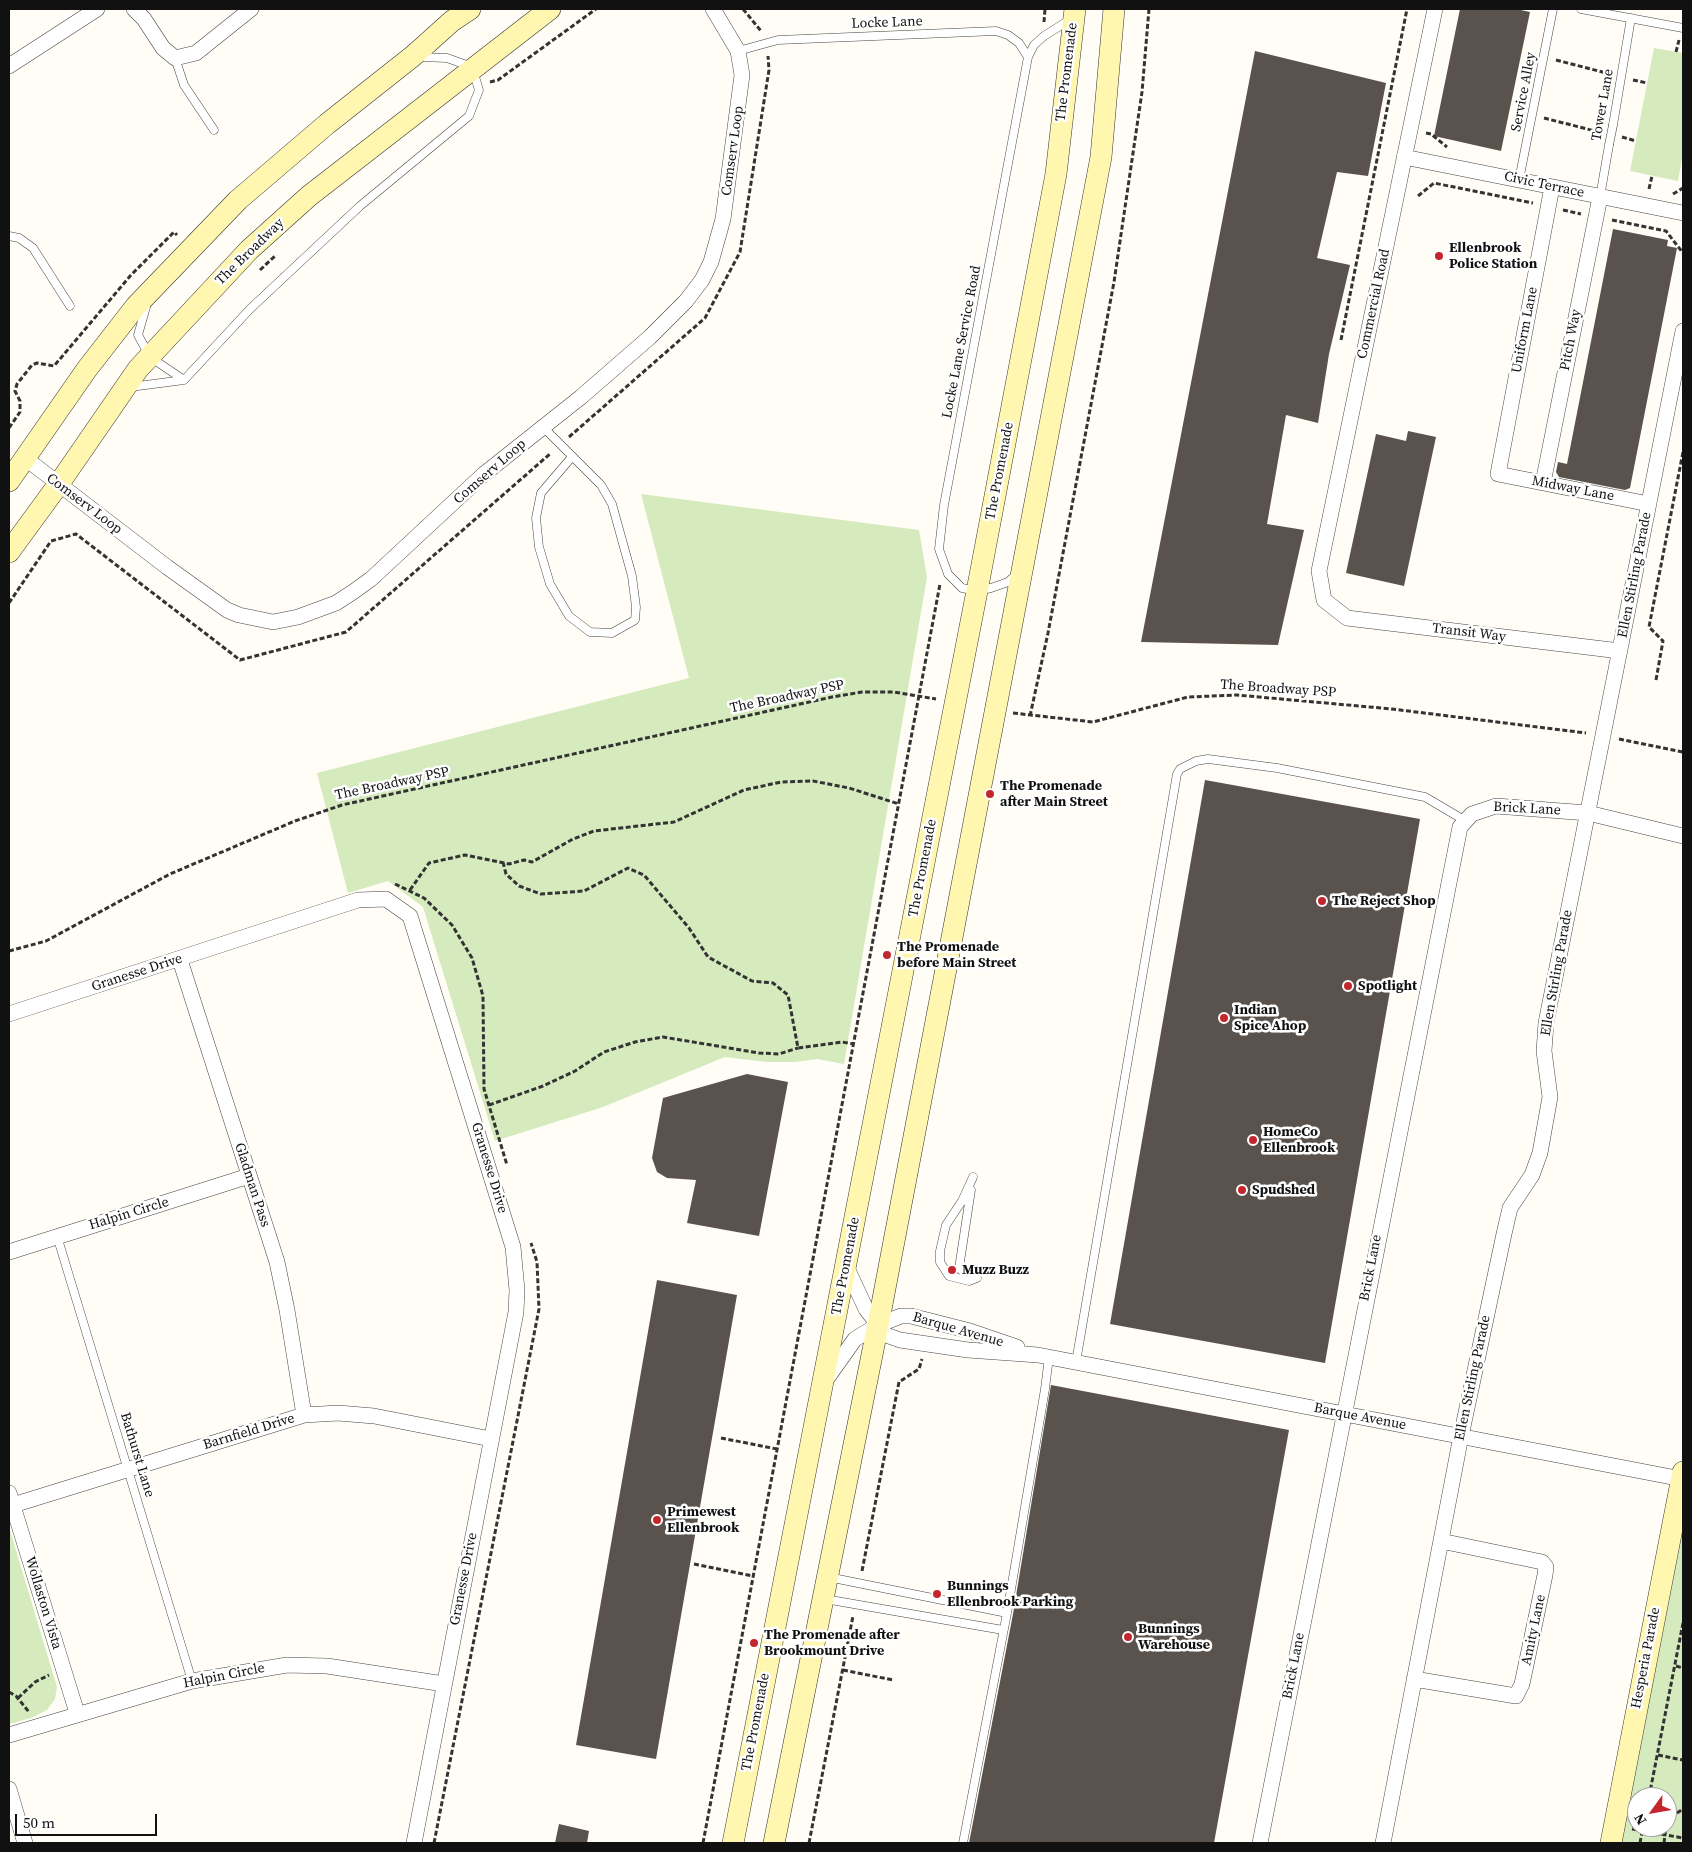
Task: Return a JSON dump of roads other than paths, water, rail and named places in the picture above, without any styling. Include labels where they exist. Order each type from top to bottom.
[{"type":"main road","points":[[9,481],[87,369],[136,306],[238,200],[327,124],[413,56],[452,21],[470,9]]},
{"type":"main road","name":"The Broadway","points":[[9,552],[58,485],[124,388],[150,357],[249,250],[308,196],[550,9]]},
{"type":"main road","points":[[774,1843],[825,1599],[1101,157],[1114,9]]},
{"type":"main road","name":"The Promenade","points":[[733,1843],[977,591],[1056,174],[1074,13]]},
{"type":"main road","name":"Hesperia Parade","points":[[1612,1834],[1682,1476]]},
{"type":"street","points":[[9,66],[97,9]]},
{"type":"street","points":[[134,9],[144,19],[163,48],[175,58],[196,53],[251,9]]},
{"type":"street","name":"Comserv Loop","points":[[25,458],[58,485],[227,610],[255,620],[273,622],[316,611],[353,592],[370,579],[484,474],[543,427],[667,320],[686,301],[712,262],[723,219],[741,96],[742,75],[738,51],[713,9]]},
{"type":"street","name":"Commercial Road","points":[[1324,600],[1319,571],[1435,9]]},
{"type":"street","name":"Civic Terrace","points":[[1404,157],[1683,213]]},
{"type":"street","name":"Uniform Lane","points":[[1498,474],[1552,187]]},
{"type":"street","name":"Pitch Way","points":[[1543,483],[1600,197]]},
{"type":"street","name":"Ellen Stirling Parade","points":[[1383,1843],[1461,1436],[1510,1208],[1532,1175],[1540,1152],[1550,1097],[1544,1051],[1546,1023],[1683,331]]},
{"type":"street","name":"Midway Lane","points":[[1498,474],[1649,504]]},
{"type":"street","name":"Transit Way","points":[[1324,600],[1347,618],[1620,651]]},
{"type":"street","name":"Brick Lane","points":[[1260,1843],[1342,1413],[1456,837],[1464,820],[1480,810],[1496,806],[1588,813],[1683,836]]},
{"type":"street","name":"Granesse Drive","points":[[9,1014],[180,960],[358,900],[386,899],[410,916],[513,1247],[517,1269],[516,1312],[414,1843]]},
{"type":"street","name":"Gladman Pass","points":[[180,960],[283,1288],[304,1415]]},
{"type":"street","name":"Halpin Circle","points":[[9,1252],[249,1176]]},
{"type":"street","name":"Barque Avenue","points":[[846,1266],[856,1292],[886,1335],[913,1343],[1043,1356],[1682,1476]]},
{"type":"street","name":"Barque Avenue","points":[[822,1387],[836,1362],[855,1339],[878,1325],[901,1316],[911,1316],[970,1331],[1043,1356]]},
{"type":"street","name":"Barnfield Drive","points":[[11,1499],[129,1470],[304,1415],[374,1416],[491,1439]]},
{"type":"street","name":"Wollaston Vista","points":[[11,1499],[77,1713]]},
{"type":"street","name":"Amity Lane","points":[[1414,1679],[1516,1696],[1522,1684],[1545,1575],[1546,1567],[1542,1562],[1441,1541]]},
{"type":"street","name":"Halpin Circle","points":[[9,1735],[77,1713],[192,1681],[287,1665],[308,1665],[444,1684]]},
{"type":"street","points":[[9,1789],[25,1843]]},
{"type":"lane","name":"Service Alley","points":[[1519,180],[1552,9]]},
{"type":"lane","points":[[1581,9],[1683,28]]},
{"type":"lane","name":"Locke Lane Service Road","points":[[977,591],[962,588],[948,574],[939,549],[944,505],[1028,57],[1034,45],[1074,13]]},
{"type":"lane","name":"Tower Lane","points":[[1600,197],[1631,18]]},
{"type":"lane","name":"Locke Lane","points":[[738,51],[778,40],[996,31],[1008,35],[1019,42],[1028,57]]},
{"type":"lane","points":[[124,388],[184,380],[250,310],[360,206],[469,116],[479,90],[472,68],[447,58],[413,56]]},
{"type":"lane","points":[[175,58],[184,85],[214,130]]},
{"type":"lane","points":[[9,236],[19,238],[33,248],[70,306]]},
{"type":"lane","points":[[158,282],[144,311],[138,335],[150,357],[184,380]]},
{"type":"lane","points":[[543,427],[571,458],[600,485],[612,504],[632,576],[636,607],[634,620],[612,633],[590,632],[568,616],[550,584],[539,547],[536,518],[541,493],[571,458]]},
{"type":"lane","points":[[977,591],[1008,582],[1022,571]]},
{"type":"lane","points":[[1076,1362],[1177,774],[1187,765],[1208,759],[1276,768],[1425,797],[1464,820]]},
{"type":"lane","points":[[973,1177],[959,1268],[968,1276],[978,1278],[968,1281],[949,1276],[940,1262],[940,1251],[946,1225],[962,1201],[973,1177]]},
{"type":"lane","name":"Bathurst Lane","points":[[56,1236],[192,1681]]},
{"type":"lane","points":[[963,1843],[1007,1613],[1045,1389],[1043,1356]]},
{"type":"lane","points":[[828,1576],[1007,1613]]},
{"type":"lane","points":[[825,1599],[1003,1630]]},
{"type":"place","name":"Ellenbrook Police Station","points":[[1439,256]]},
{"type":"place","name":"The Promenade after Main Street","points":[[990,794]]},
{"type":"place","name":"The Reject Shop","points":[[1322,901]]},
{"type":"place","name":"The Promenade before Main Street","points":[[887,955]]},
{"type":"place","name":"Spotlight","points":[[1348,986]]},
{"type":"place","name":"Indian Spice Ahop","points":[[1224,1018]]},
{"type":"place","name":"HomeCo Ellenbrook","points":[[1253,1140]]},
{"type":"place","name":"Spudshed","points":[[1242,1190]]},
{"type":"place","name":"Muzz Buzz","points":[[952,1270]]},
{"type":"place","name":"Primewest Ellenbrook","points":[[657,1520]]},
{"type":"place","name":"Bunnings Ellenbrook Parking","points":[[937,1594]]},
{"type":"place","name":"Bunnings Warehouse","points":[[1128,1637]]},
{"type":"place","name":"The Promenade after Brookmount Drive","points":[[754,1643]]}]
